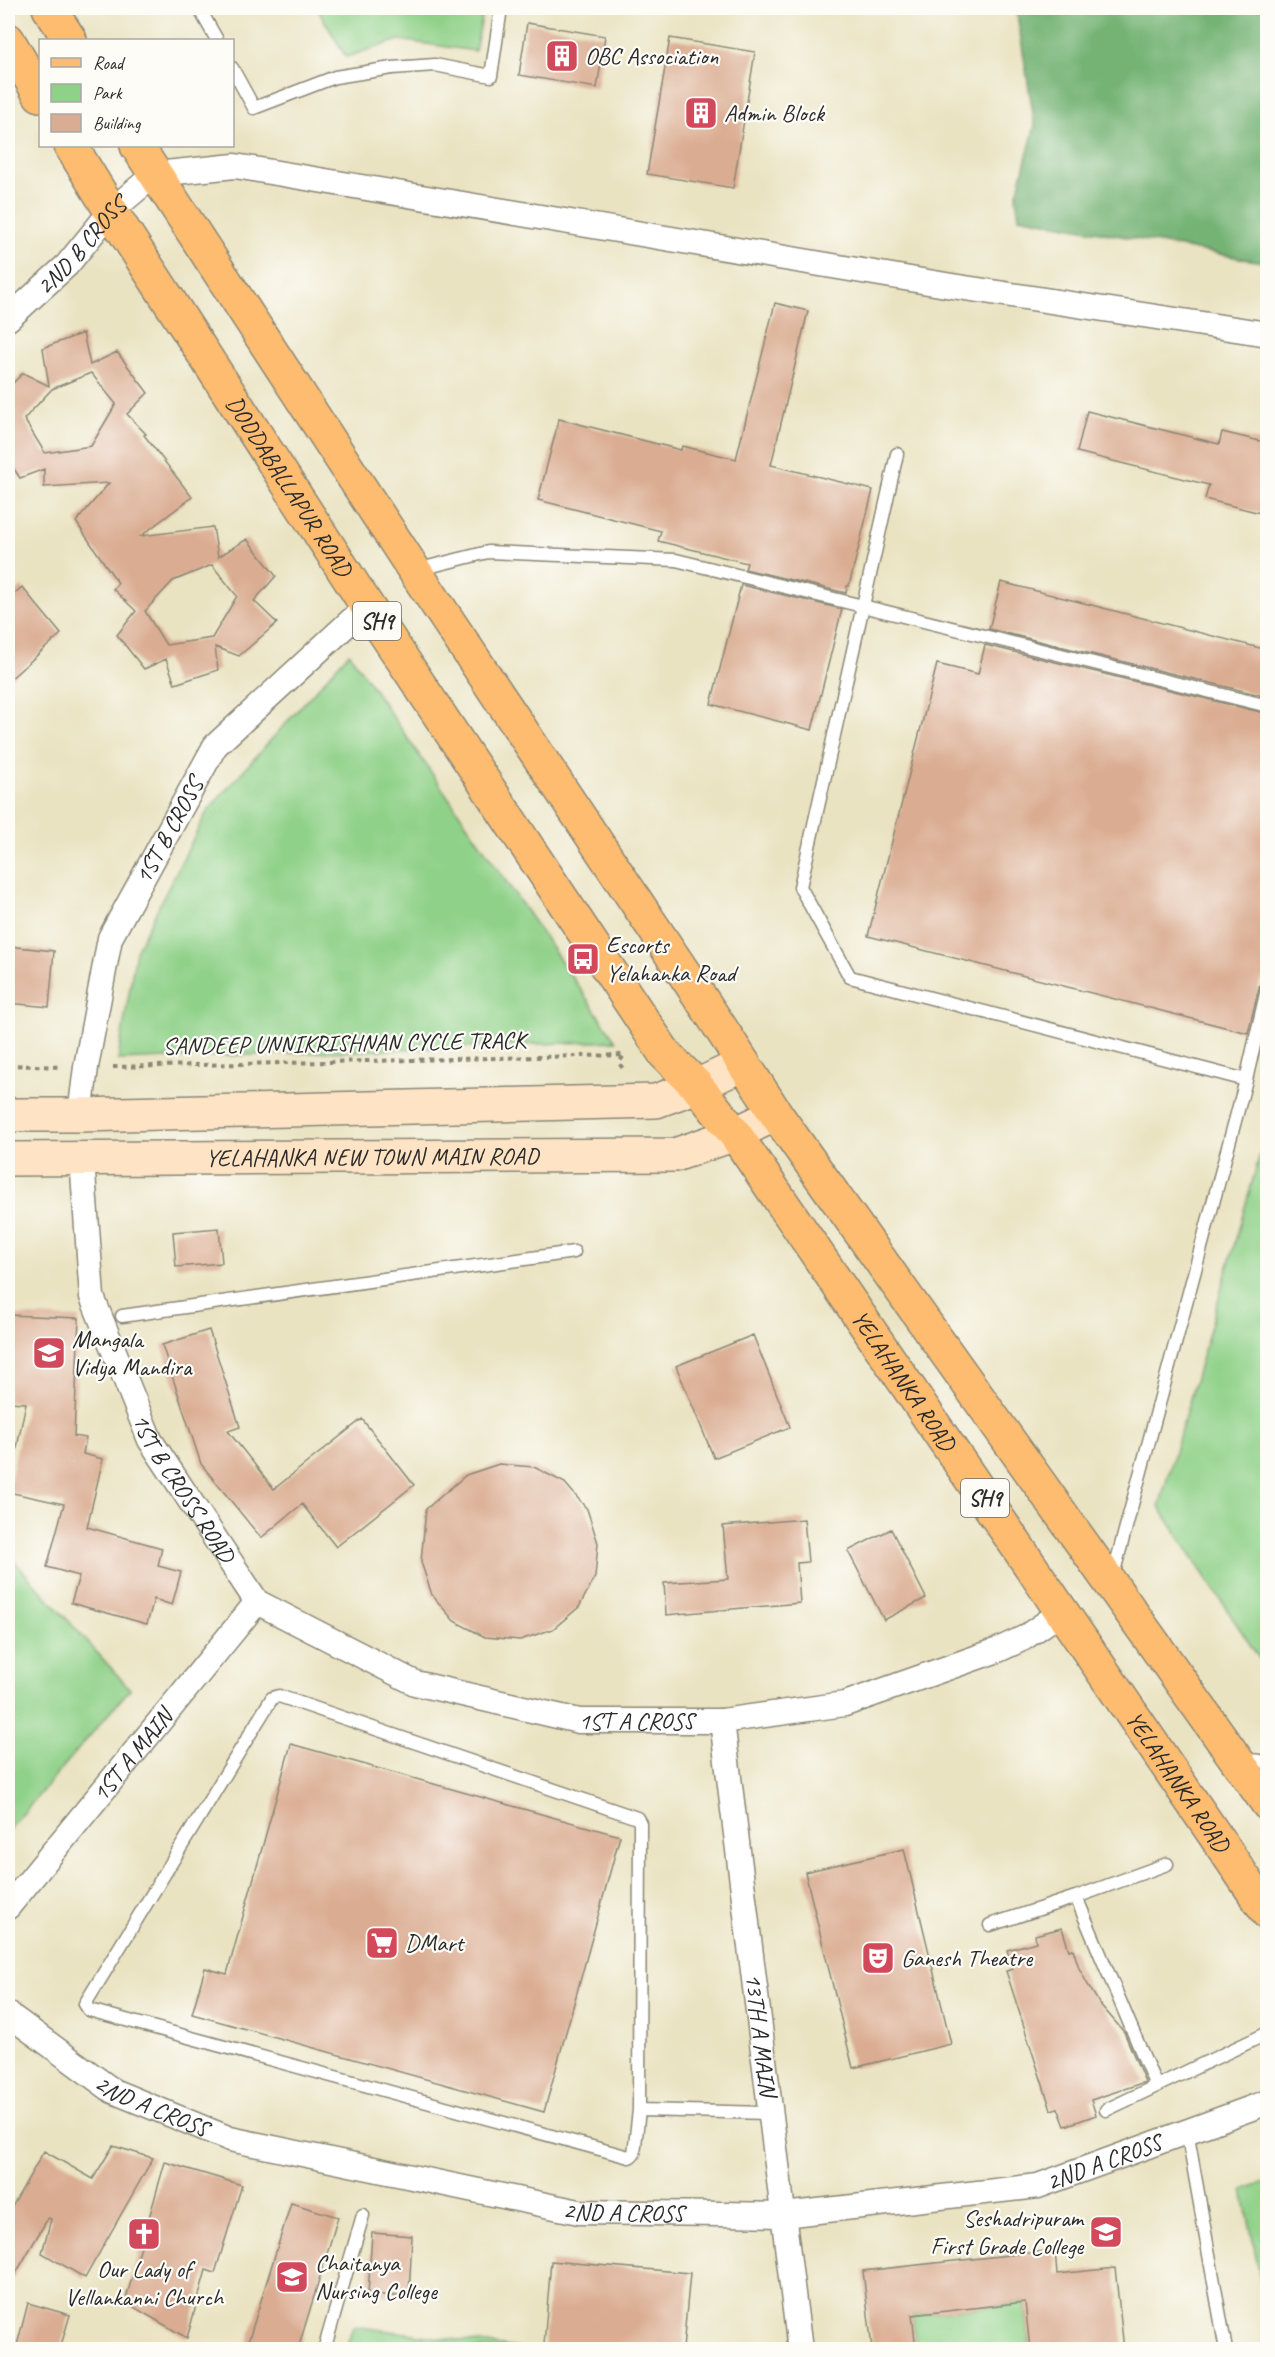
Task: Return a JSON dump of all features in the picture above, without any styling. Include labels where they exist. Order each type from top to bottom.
[{"type":"main road","points":[[49,8],[69,39]]},
{"type":"main road","points":[[8,40],[39,93]]},
{"type":"main road","name":"DODDABALLAPUR ROAD","points":[[72,147],[366,606],[665,1054],[697,1086]]},
{"type":"main road","name":"SH9","points":[[138,147],[414,570],[743,1064]]},
{"type":"main road","name":"YELAHANKA NEW TOWN MAIN ROAD","points":[[8,1115],[646,1102],[656,1101],[697,1086],[743,1064]]},
{"type":"main road","name":"YELAHANKA ROAD","points":[[743,1064],[1110,1586],[1268,1804]]},
{"type":"main road","name":"YELAHANKA ROAD","points":[[697,1086],[735,1134],[1268,1913]]},
{"type":"main road","name":"YELAHANKA NEW TOWN MAIN ROAD","points":[[8,1160],[675,1155],[735,1134],[776,1114]]},
{"type":"street","points":[[155,174],[235,166],[952,286],[1268,334]]},
{"type":"street","name":"2ND B CROSS","points":[[8,319],[67,265],[111,211],[155,174]]},
{"type":"street","name":"1ST B CROSS","points":[[80,1115],[86,1067],[110,938],[215,746],[366,606]]},
{"type":"street","name":"1ST B CROSS ROAD","points":[[82,1158],[92,1297],[95,1305],[150,1440],[257,1602]]},
{"type":"street","name":"1ST A CROSS","points":[[257,1602],[415,1683],[579,1721],[722,1721],[845,1704],[998,1650],[1024,1638],[1063,1611]]},
{"type":"street","name":"1ST A MAIN","points":[[8,1907],[257,1602]]},
{"type":"street","name":"13TH A MAIN","points":[[722,1721],[800,2349]]},
{"type":"street","name":"2ND A CROSS","points":[[8,2014],[113,2091],[230,2139],[579,2212],[783,2215],[1038,2186],[1268,2102]]},
{"type":"lane","points":[[199,8],[216,39]]},
{"type":"lane","points":[[234,72],[254,108],[335,77],[392,68],[435,65],[491,76],[501,8]]},
{"type":"lane","points":[[897,454],[800,887],[850,977],[1246,1080]]},
{"type":"lane","points":[[414,570],[488,552],[676,560],[1268,706]]},
{"type":"lane","points":[[1110,1586],[1246,1080],[1268,986]]},
{"type":"lane","points":[[122,1316],[574,1252]]},
{"type":"lane","points":[[279,1696],[637,1818],[640,1823],[639,2110],[637,2144],[634,2154],[628,2157],[89,2010],[85,2004],[272,1698],[279,1696]]},
{"type":"lane","points":[[1233,1758],[1268,1762]]},
{"type":"lane","points":[[990,1925],[1167,1864]]},
{"type":"lane","points":[[1076,1897],[1156,2086]]},
{"type":"lane","points":[[1106,2110],[1268,2033]]},
{"type":"lane","points":[[639,2110],[770,2113]]},
{"type":"lane","points":[[1187,2131],[1226,2349]]},
{"type":"lane","points":[[324,2349],[363,2215]]},
{"type":"path","name":"SANDEEP UNNIKRISHNAN CYCLE TRACK","points":[[8,1065],[86,1067],[624,1055],[619,1063],[646,1102]]},
{"type":"green space","points":[[317,8],[484,8],[475,51],[399,40],[346,57]]},
{"type":"green space","points":[[1016,8],[1257,8],[1267,11],[1267,263],[1019,217],[1016,197],[1035,126]]},
{"type":"green space","points":[[349,653],[616,1041],[118,1060],[136,951],[208,810]]},
{"type":"green space","points":[[1267,1130],[1268,1670],[1159,1507]]},
{"type":"green space","points":[[8,1554],[130,1689],[8,1831]]},
{"type":"green space","points":[[1268,2181],[1267,2313],[1243,2190]]},
{"type":"green space","points":[[1025,2302],[1030,2349],[916,2349],[912,2315]]},
{"type":"green space","points":[[353,2326],[524,2349],[346,2349]]},
{"type":"building","name":"OBC Association","points":[[527,23],[605,36],[597,88],[519,75]]},
{"type":"building","name":"Admin Block","points":[[670,38],[755,52],[733,188],[647,174]]},
{"type":"building","points":[[775,303],[808,311],[771,465],[873,490],[846,593],[745,569],[747,563],[658,541],[661,531],[538,500],[559,419],[681,450],[682,446],[736,459]]},
{"type":"building","points":[[83,333],[90,365],[117,352],[148,393],[127,414],[146,434],[144,435],[192,497],[141,536],[213,527],[218,557],[247,539],[276,576],[254,601],[277,623],[239,656],[215,647],[218,670],[175,684],[166,659],[144,669],[117,635],[136,611],[113,589],[118,583],[76,522],[109,483],[44,487],[44,469],[20,478],[8,460],[8,388],[23,373],[49,386],[43,348]],"holes":[[[91,373],[116,404],[91,446],[45,453],[24,419],[52,389]],[[212,565],[237,596],[212,638],[166,645],[145,611],[173,581]]]},
{"type":"building","points":[[1087,411],[1219,444],[1222,432],[1268,443],[1268,515],[1205,499],[1209,485],[1077,452]]},
{"type":"building","points":[[1001,582],[1268,650],[1268,697],[989,629]]},
{"type":"building","points":[[741,585],[842,609],[812,730],[711,704]]},
{"type":"building","points":[[22,587],[61,634],[8,681],[8,599]]},
{"type":"building","points":[[985,645],[1268,714],[1268,967],[1260,983],[1248,1033],[868,936],[937,664],[978,674]]},
{"type":"building","points":[[8,946],[54,951],[49,1007],[8,1003]]},
{"type":"building","points":[[219,1228],[222,1263],[176,1267],[173,1232]]},
{"type":"building","points":[[8,1315],[79,1318],[74,1436],[86,1438],[83,1454],[103,1459],[87,1527],[162,1548],[158,1566],[181,1572],[172,1605],[154,1599],[147,1624],[71,1603],[79,1576],[47,1567],[64,1504],[8,1492],[26,1403],[8,1402]]},
{"type":"building","points":[[209,1330],[240,1427],[228,1431],[274,1489],[362,1419],[414,1485],[336,1547],[302,1504],[261,1538],[201,1464],[162,1345]]},
{"type":"building","points":[[753,1335],[790,1427],[714,1458],[676,1366]]},
{"type":"building","points":[[499,1464],[534,1467],[565,1483],[587,1509],[598,1543],[595,1577],[579,1607],[553,1629],[520,1640],[485,1637],[454,1621],[432,1595],[421,1562],[426,1509],[466,1475]]},
{"type":"building","points":[[804,1519],[808,1562],[797,1563],[800,1603],[666,1615],[664,1583],[728,1579],[723,1526]]},
{"type":"building","points":[[891,1529],[926,1598],[884,1620],[848,1551]]},
{"type":"building","points":[[291,1744],[620,1836],[544,2112],[192,2014],[205,1968],[227,1974]]},
{"type":"building","points":[[904,1849],[951,2044],[853,2068],[805,1872]]},
{"type":"building","points":[[1062,1928],[1069,1950],[1073,1949],[1088,1985],[1099,2003],[1124,2032],[1145,2082],[1091,2100],[1096,2115],[1065,2126],[1058,2108],[1051,2110],[1006,1971],[1013,1969],[1007,1950],[1036,1942],[1035,1935]]},
{"type":"building","points":[[113,2146],[153,2158],[85,2278],[42,2253],[51,2219],[48,2218],[8,2287],[8,2214],[44,2151],[93,2179]]},
{"type":"building","points":[[165,2162],[242,2185],[215,2273],[206,2270],[187,2338],[125,2302]]},
{"type":"building","points":[[291,2203],[338,2217],[298,2349],[246,2349]]},
{"type":"building","points":[[372,2233],[412,2236],[409,2297],[368,2294]]},
{"type":"building","points":[[1055,2250],[1057,2274],[1115,2268],[1124,2349],[1030,2349],[1025,2302],[912,2315],[916,2349],[872,2349],[863,2271]]},
{"type":"building","points":[[551,2261],[690,2273],[683,2349],[598,2349],[544,2345]]},
{"type":"building","points":[[28,2303],[70,2315],[60,2349],[16,2349]]},
{"type":"place","name":"OBC Association","points":[[562,56]]},
{"type":"place","name":"Admin Block","points":[[701,113]]},
{"type":"place","name":"Escorts Yelahanka Road","points":[[583,959]]},
{"type":"place","name":"Mangala Vidya Mandira","points":[[49,1353]]},
{"type":"place","name":"DMart","points":[[382,1943]]},
{"type":"place","name":"Ganesh Theatre","points":[[878,1958]]},
{"type":"place","name":"Seshadripuram First Grade College","points":[[1106,2232]]},
{"type":"place","name":"Our Lady of Vellankanni Church","points":[[144,2234]]},
{"type":"place","name":"Chaitanya Nursing College","points":[[292,2277]]}]
